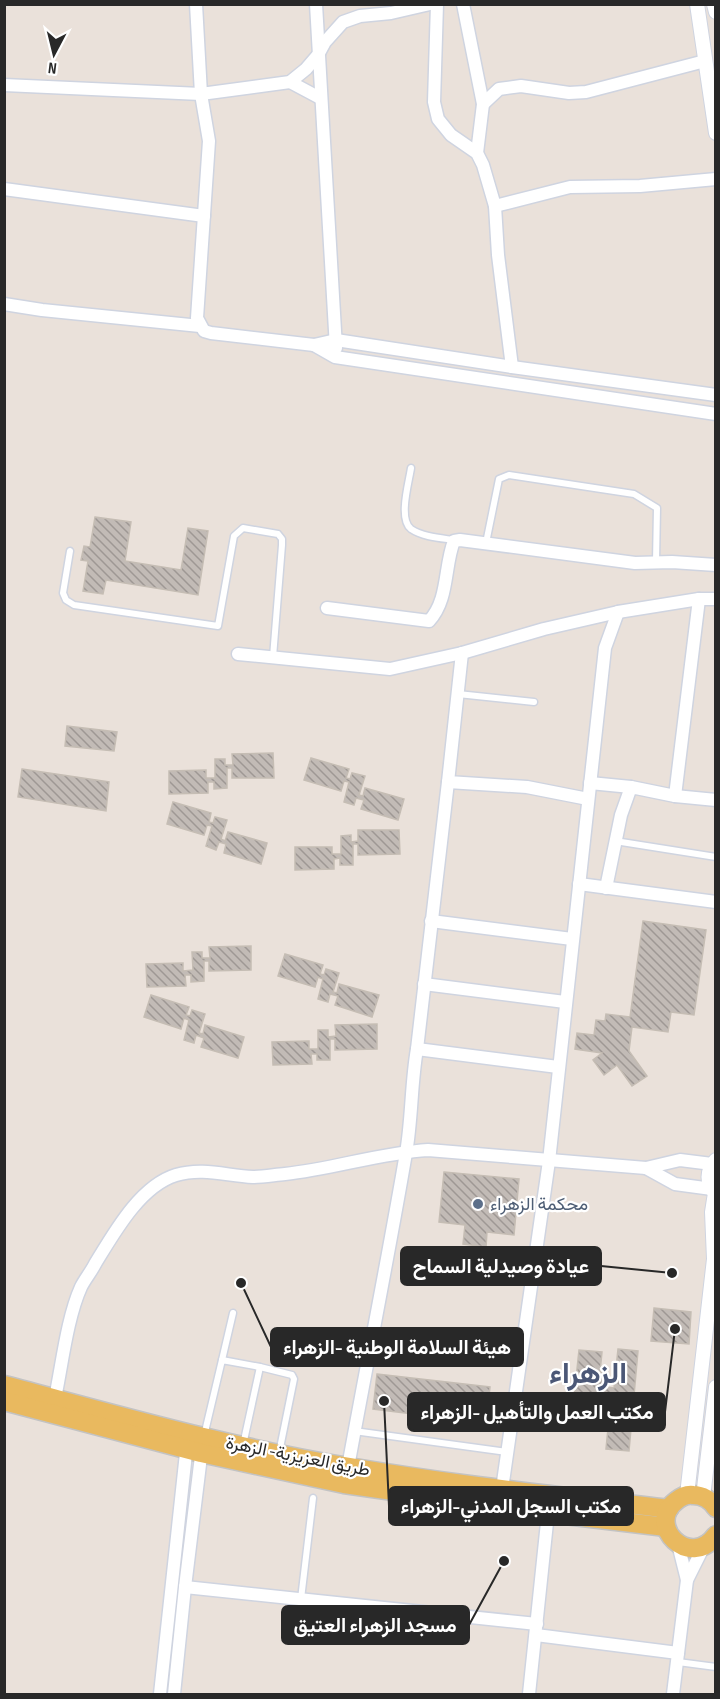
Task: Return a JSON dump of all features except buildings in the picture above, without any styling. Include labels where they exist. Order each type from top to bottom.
[{"type":"main road","name":"طريق العزيزية- الزهرة","points":[[4,1385],[55,1398],[195,1443],[344,1484],[548,1514],[668,1518]]},
{"type":"main road","name":"طريق العزيزية- الزهرة","points":[[4,1401],[195,1443],[243,1446],[348,1467],[502,1489],[668,1518]]},
{"type":"main road","points":[[702,1500],[676,1500],[668,1518],[670,1537],[678,1544],[696,1548],[710,1540]]},
{"type":"street","points":[[196,4],[201,94],[209,141],[197,318],[204,331],[314,345],[336,340],[512,367],[716,394]]},
{"type":"street","points":[[316,4],[336,340],[335,357]]},
{"type":"street","points":[[4,85],[201,94],[290,82],[306,69],[343,22],[360,16],[391,14],[430,4]]},
{"type":"street","points":[[436,4],[434,102],[438,119],[451,135],[477,153],[483,165],[495,206],[498,255],[512,367]]},
{"type":"street","points":[[463,4],[483,104],[477,153]]},
{"type":"street","points":[[697,4],[716,133]]},
{"type":"street","points":[[714,4],[716,12]]},
{"type":"street","points":[[483,104],[500,89],[521,86],[569,93],[586,92],[705,61]]},
{"type":"street","points":[[477,74],[484,81],[500,89]]},
{"type":"street","points":[[290,82],[320,98]]},
{"type":"street","points":[[495,206],[570,187],[640,186],[716,179]]},
{"type":"street","points":[[4,189],[204,216]]},
{"type":"street","points":[[4,304],[200,326]]},
{"type":"street","points":[[314,345],[335,357],[716,414]]},
{"type":"street","points":[[327,608],[429,621],[435,615],[447,576],[454,541],[486,543],[635,563],[716,565]]},
{"type":"street","points":[[238,654],[390,669],[462,653],[544,629],[618,612],[699,599],[716,599]]},
{"type":"street","points":[[675,796],[699,599]]},
{"type":"street","points":[[502,1489],[549,1161],[605,648],[618,612]]},
{"type":"street","points":[[348,1467],[406,1151],[413,1093],[413,1069],[462,653]]},
{"type":"street","points":[[448,782],[527,787],[588,799]]},
{"type":"street","points":[[590,783],[716,800]]},
{"type":"street","points":[[606,888],[621,815],[631,787]]},
{"type":"street","points":[[579,884],[716,902]]},
{"type":"street","points":[[431,921],[572,939]]},
{"type":"street","points":[[424,984],[566,1002]]},
{"type":"street","points":[[417,1049],[558,1067]]},
{"type":"street","points":[[55,1398],[72,1315],[81,1287],[109,1241],[142,1196],[157,1184],[176,1175],[200,1171],[252,1177],[301,1173],[406,1151],[428,1150],[646,1168],[680,1160],[714,1162],[708,1174],[714,1192],[712,1212],[714,1259],[702,1500]]},
{"type":"street","points":[[646,1168],[675,1184],[714,1192]]},
{"type":"street","points":[[702,1500],[716,1387]]},
{"type":"street","points":[[174,1695],[185,1587],[195,1443]]},
{"type":"street","points":[[159,1695],[195,1443]]},
{"type":"street","points":[[529,1695],[548,1514]]},
{"type":"street","points":[[687,1580],[710,1540]]},
{"type":"street","points":[[673,1695],[687,1580],[678,1544]]},
{"type":"street","points":[[185,1587],[301,1599],[537,1630],[678,1657]]},
{"type":"lane","points":[[411,468],[404,509],[406,523],[423,534],[454,541]]},
{"type":"lane","points":[[486,543],[499,479],[509,475],[634,494],[653,504],[657,508],[656,562]]},
{"type":"lane","points":[[70,551],[63,593],[66,600],[74,605],[218,626],[234,536],[243,528],[278,534],[282,539],[282,544],[273,657]]},
{"type":"lane","points":[[458,694],[534,702]]},
{"type":"lane","points":[[615,840],[716,857]]},
{"type":"lane","points":[[195,1443],[222,1360],[233,1313]]},
{"type":"lane","points":[[222,1360],[260,1367],[292,1376],[294,1379],[279,1454]]},
{"type":"lane","points":[[243,1446],[260,1367]]},
{"type":"lane","points":[[354,1431],[507,1452]]},
{"type":"lane","points":[[301,1599],[313,1498]]},
{"type":"lane","points":[[678,1657],[716,1667]]},
{"type":"place","name":"محكمة الزهراء","points":[[478,1204]]},
{"type":"place","name":"عيادة وصيدلية السماح","points":[[672,1273]]},
{"type":"place","name":"هيئة السلامة الوطنية -الزهراء","points":[[241,1283]]},
{"type":"place","name":"مكتب العمل والتأهيل -الزهراء","points":[[675,1329]]},
{"type":"place","name":"مكتب السجل المدني-الزهراء","points":[[384,1401]]},
{"type":"place","name":"مسجد الزهراء العتيق","points":[[504,1561]]},
{"type":"district","name":"الزهراء","points":[[588,1373]]}]
